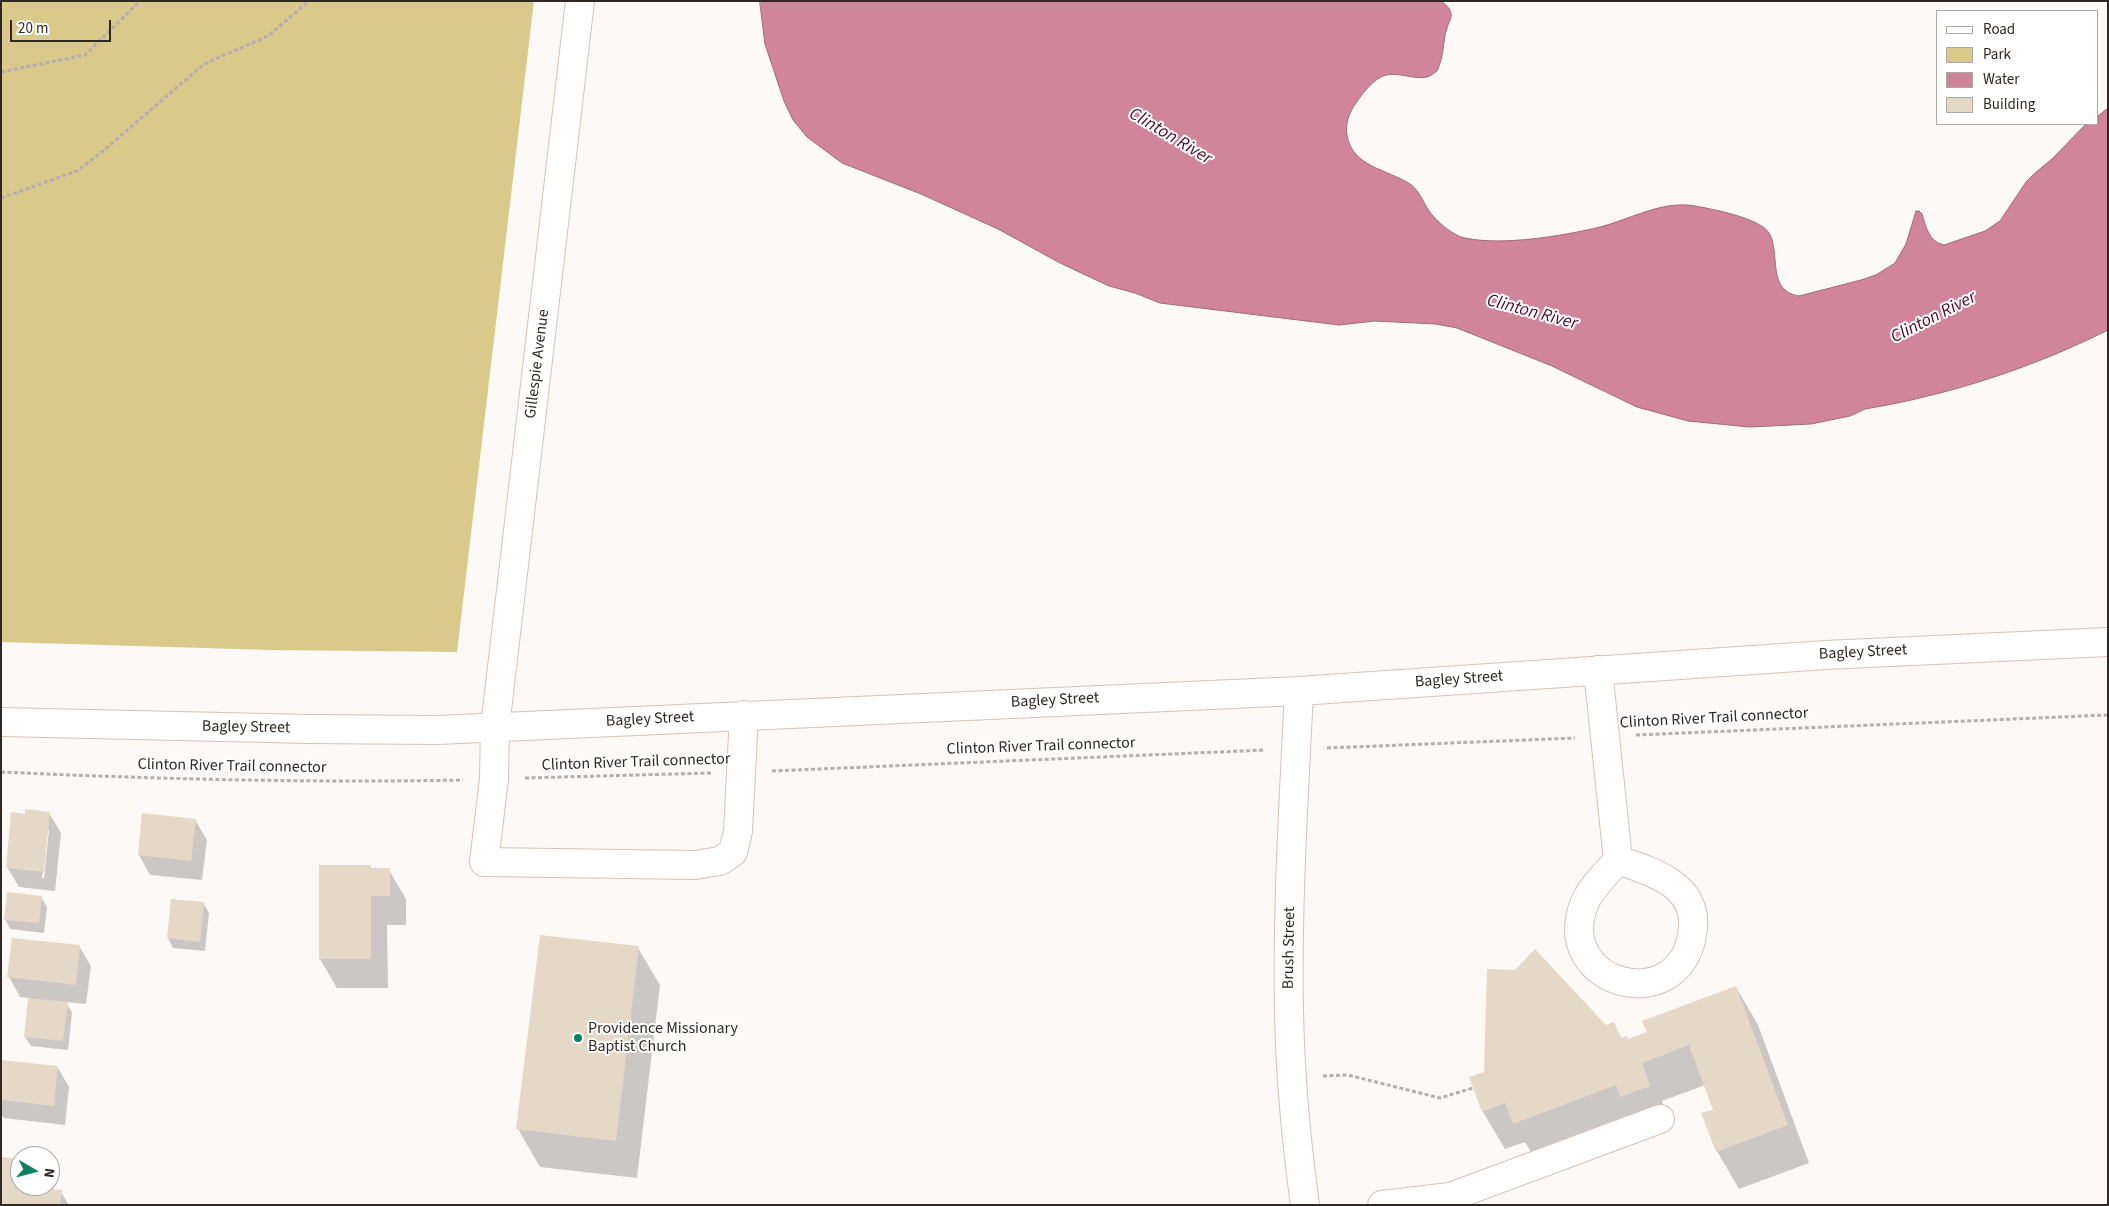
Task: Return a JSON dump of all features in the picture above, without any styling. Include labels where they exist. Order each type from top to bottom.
[{"type":"street","name":"Gillespie Avenue","points":[[580,1],[495,727],[494,779],[484,862],[696,865],[720,861],[733,852],[738,831],[742,772]]},
{"type":"street","name":"Bagley Street","points":[[1,722],[374,730],[495,727],[1298,691],[1826,655],[2108,642]]},
{"type":"street","points":[[1598,670],[1618,860],[1586,899],[1580,918],[1580,938],[1587,956],[1600,971],[1617,981],[1637,984],[1656,981],[1672,972],[1684,958],[1691,942],[1693,924],[1690,906],[1681,891],[1668,879],[1618,860]]},
{"type":"street","name":"Brush Street","points":[[1298,691],[1290,919],[1289,1008],[1292,1083],[1305,1205]]},
{"type":"street","points":[[742,772],[744,715]]},
{"type":"street","points":[[1382,1205],[1450,1197],[1660,1119]]},
{"type":"path","points":[[1,72],[85,55],[140,1]]},
{"type":"path","points":[[1,198],[77,170],[103,151],[204,64],[268,36],[309,1]]},
{"type":"path","name":"Clinton River Trail connector","points":[[1320,748],[2108,715]]},
{"type":"path","name":"Clinton River Trail connector","points":[[1,772],[160,779],[397,781],[742,772],[1272,750]]},
{"type":"path","points":[[1319,1077],[1348,1075],[1440,1098],[1473,1088]]},
{"type":"green space","points":[[1,1],[534,1],[457,652],[271,650],[1,642]]},
{"type":"water","name":"Clinton River","points":[[760,1],[1441,1],[1448,8],[1451,15],[1437,71],[1430,76],[1422,78],[1396,74],[1386,75],[1373,83],[1365,91],[1351,110],[1347,123],[1347,135],[1350,146],[1363,161],[1410,184],[1440,223],[1460,237],[1465,238],[1496,241],[1569,234],[1612,224],[1647,211],[1671,206],[1695,206],[1735,215],[1756,223],[1769,233],[1778,279],[1782,287],[1789,293],[1799,296],[1876,275],[1895,263],[1906,244],[1916,211],[1922,214],[1927,229],[1935,241],[1944,245],[1985,231],[2000,221],[2026,182],[2085,125],[2099,125],[2099,115],[2108,108],[2108,330],[2050,356],[1990,378],[1928,396],[1865,409],[1850,416],[1811,424],[1750,427],[1688,421],[1637,407],[1552,366],[1457,328],[1436,324],[1375,321],[1339,325],[1160,303],[1135,293],[1109,286],[1060,263],[998,229],[921,194],[842,163],[807,137],[793,120],[784,101],[765,44]]},
{"type":"building","points":[[25,809],[50,812],[44,872],[6,868],[11,812],[25,814]]},
{"type":"building","points":[[142,813],[196,819],[191,861],[138,855]]},
{"type":"building","points":[[319,865],[371,865],[371,868],[390,868],[390,896],[371,896],[371,959],[319,959]]},
{"type":"building","points":[[7,892],[42,896],[39,923],[4,920]]},
{"type":"building","points":[[171,899],[204,902],[200,942],[167,938]]},
{"type":"building","name":"Providence Missionary Baptist Church","points":[[540,935],[639,946],[616,1141],[516,1129]]},
{"type":"building","points":[[12,938],[80,945],[76,985],[7,977]]},
{"type":"building","points":[[1535,949],[1606,1025],[1614,1022],[1621,1038],[1627,1036],[1628,1039],[1647,1032],[1642,1021],[1736,986],[1788,1125],[1716,1152],[1701,1113],[1713,1110],[1689,1045],[1642,1063],[1650,1086],[1620,1097],[1616,1085],[1513,1124],[1505,1103],[1482,1112],[1469,1077],[1484,1072],[1487,969],[1515,970]]},
{"type":"building","points":[[28,998],[68,1002],[63,1041],[24,1037]]},
{"type":"building","points":[[1,1060],[58,1066],[54,1106],[1,1100]]},
{"type":"building","points":[[1,1157],[10,1158],[10,1196],[60,1196],[60,1190],[62,1190],[60,1205],[1,1205]]},
{"type":"place","name":"Providence Missionary Baptist Church","points":[[578,1038]]}]
